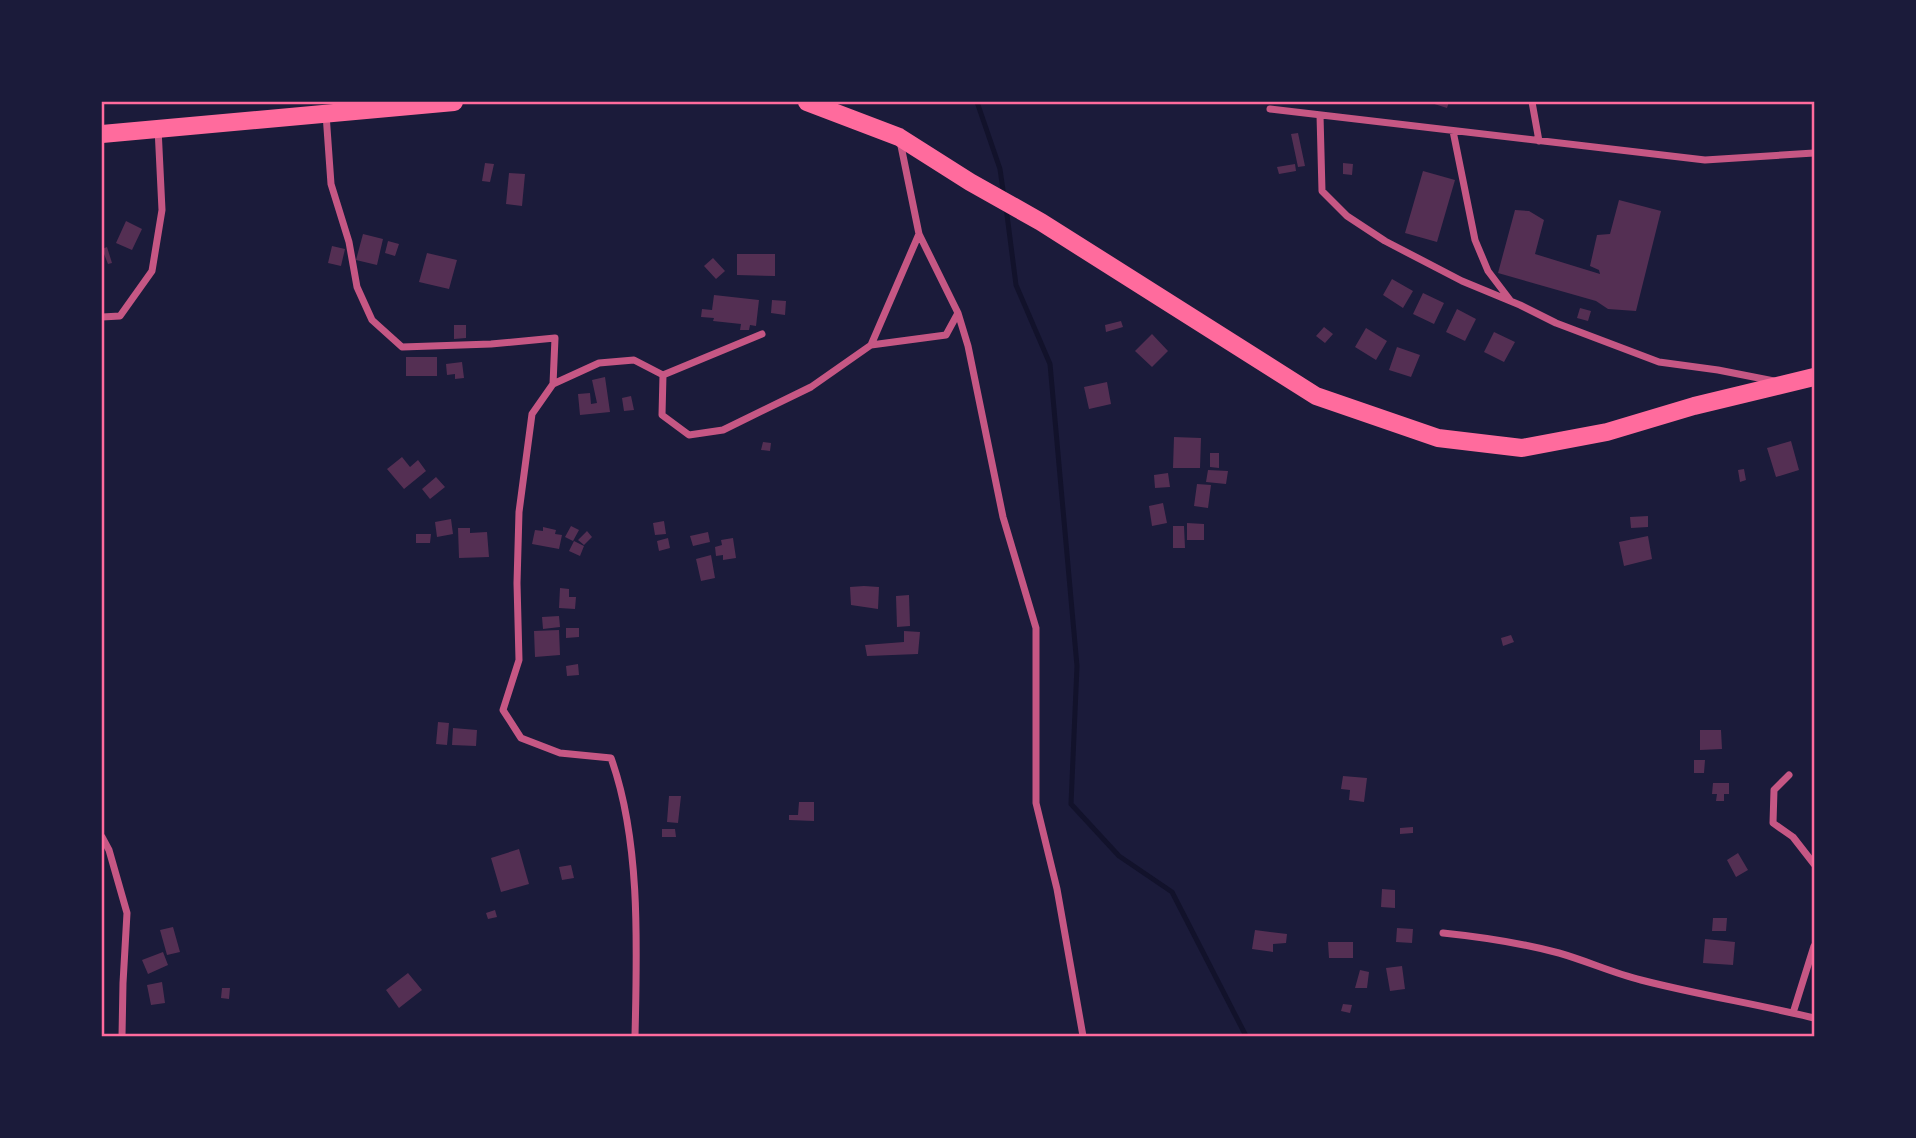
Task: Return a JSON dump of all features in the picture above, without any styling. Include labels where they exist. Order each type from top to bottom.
[{"type":"main road","points":[[102,134],[454,102]]},
{"type":"main road","points":[[807,102],[900,137],[970,182],[1041,222],[1316,396],[1438,438],[1522,448],[1607,432],[1783,383],[1815,377]]},
{"type":"street","points":[[1532,102],[1539,141]]},
{"type":"street","points":[[1270,109],[1705,160],[1815,153]]},
{"type":"street","points":[[326,113],[331,184],[349,242],[357,287],[372,320],[402,347],[491,344],[555,338],[553,384]]},
{"type":"street","points":[[1320,115],[1322,191],[1347,216],[1385,241],[1462,281],[1556,323],[1659,362],[1783,383]]},
{"type":"street","points":[[102,317],[120,316],[152,271],[162,211],[158,127]]},
{"type":"street","points":[[1453,131],[1475,240],[1488,271],[1512,302]]},
{"type":"street","points":[[900,137],[919,234],[958,313],[968,346],[1003,517],[1036,628],[1037,803],[1058,890],[1083,1037]]},
{"type":"street","points":[[871,345],[919,234]]},
{"type":"street","points":[[663,375],[662,415],[689,435],[723,430],[811,387],[871,345],[946,335],[958,313]]},
{"type":"street","points":[[635,1037],[637,964],[631,850],[618,778],[611,758],[560,753],[521,738],[503,710],[519,660],[519,512],[532,414],[553,384],[599,363],[634,360],[663,375],[762,334]]},
{"type":"street","points":[[1789,775],[1774,790],[1773,823],[1793,837],[1815,864]]},
{"type":"street","points":[[102,837],[109,850],[127,913],[122,1037]]},
{"type":"street","points":[[1443,933],[1486,937],[1561,954],[1637,979],[1717,999],[1815,1018]]},
{"type":"street","points":[[1793,1013],[1815,946]]},
{"type":"building","points":[[1428,102],[1449,102],[1447,108]]},
{"type":"building","points":[[1298,133],[1305,166],[1298,167],[1291,134]]},
{"type":"building","points":[[485,163],[494,164],[490,182],[482,181]]},
{"type":"building","points":[[1343,163],[1353,164],[1352,175],[1343,174]]},
{"type":"building","points":[[1295,164],[1296,171],[1279,174],[1277,167]]},
{"type":"building","points":[[1423,171],[1455,180],[1437,242],[1405,233]]},
{"type":"building","points":[[509,173],[525,174],[522,206],[506,204]]},
{"type":"building","points":[[1619,200],[1661,211],[1636,311],[1608,309],[1596,301],[1498,273],[1515,210],[1529,211],[1544,220],[1535,254],[1600,274],[1599,270],[1590,266],[1597,235],[1610,234]]},
{"type":"building","points":[[126,221],[142,229],[132,250],[116,243]]},
{"type":"building","points":[[363,234],[383,239],[377,265],[356,260]]},
{"type":"building","points":[[388,241],[399,244],[395,256],[385,253]]},
{"type":"building","points":[[332,246],[345,249],[341,266],[328,263]]},
{"type":"building","points":[[107,247],[112,263],[108,264],[102,249]]},
{"type":"building","points":[[427,253],[457,260],[449,289],[419,282]]},
{"type":"building","points":[[737,254],[775,254],[775,276],[737,275]]},
{"type":"building","points":[[713,258],[725,271],[716,279],[704,266]]},
{"type":"building","points":[[1392,279],[1413,291],[1403,308],[1383,295]]},
{"type":"building","points":[[1423,293],[1444,303],[1434,324],[1413,314]]},
{"type":"building","points":[[714,295],[759,300],[756,326],[750,325],[749,330],[740,330],[741,324],[701,317],[702,309],[712,310]]},
{"type":"building","points":[[772,300],[786,301],[785,315],[771,313]]},
{"type":"building","points":[[1580,308],[1591,311],[1588,321],[1577,318]]},
{"type":"building","points":[[1457,309],[1476,319],[1465,341],[1446,332]]},
{"type":"building","points":[[1121,321],[1123,327],[1106,332],[1105,325]]},
{"type":"building","points":[[454,325],[466,325],[466,338],[454,339]]},
{"type":"building","points":[[1324,327],[1333,334],[1325,343],[1316,336]]},
{"type":"building","points":[[1366,328],[1387,341],[1376,360],[1355,347]]},
{"type":"building","points":[[1494,332],[1515,342],[1504,362],[1484,352]]},
{"type":"building","points":[[1152,334],[1168,351],[1152,367],[1135,351]]},
{"type":"building","points":[[1397,347],[1420,355],[1411,377],[1389,370]]},
{"type":"building","points":[[406,357],[437,357],[437,376],[406,376]]},
{"type":"building","points":[[462,362],[464,378],[455,379],[455,374],[447,375],[446,364]]},
{"type":"building","points":[[605,377],[610,412],[580,415],[578,394],[590,393],[591,404],[597,403],[592,380]]},
{"type":"building","points":[[1107,382],[1111,404],[1089,409],[1084,387]]},
{"type":"building","points":[[631,396],[634,410],[624,411],[622,398]]},
{"type":"building","points":[[1174,437],[1201,438],[1200,468],[1173,468]]},
{"type":"building","points":[[1791,441],[1799,470],[1776,477],[1767,448]]},
{"type":"building","points":[[763,442],[771,443],[770,451],[761,450]]},
{"type":"building","points":[[1210,453],[1219,453],[1219,468],[1210,467]]},
{"type":"building","points":[[402,457],[410,467],[418,460],[426,471],[404,489],[387,469]]},
{"type":"building","points":[[1744,469],[1746,480],[1740,482],[1738,470]]},
{"type":"building","points":[[1208,470],[1228,471],[1226,484],[1206,482]]},
{"type":"building","points":[[1168,473],[1170,487],[1155,488],[1154,475]]},
{"type":"building","points":[[436,477],[445,487],[430,499],[422,489]]},
{"type":"building","points":[[1197,484],[1211,485],[1208,508],[1194,506]]},
{"type":"building","points":[[1163,503],[1167,523],[1152,526],[1149,506]]},
{"type":"building","points":[[1648,516],[1648,527],[1631,528],[1630,517]]},
{"type":"building","points":[[451,519],[453,534],[437,537],[435,522]]},
{"type":"building","points":[[664,521],[666,534],[655,535],[653,523]]},
{"type":"building","points":[[1187,523],[1204,524],[1204,540],[1187,540]]},
{"type":"building","points":[[571,526],[579,530],[573,541],[565,537]]},
{"type":"building","points":[[1173,526],[1184,526],[1185,548],[1173,548]]},
{"type":"building","points":[[543,527],[556,530],[555,534],[562,535],[559,549],[532,544],[535,530],[543,531]]},
{"type":"building","points":[[458,528],[470,528],[470,533],[487,532],[489,557],[459,558]]},
{"type":"building","points":[[587,531],[592,537],[584,545],[578,540]]},
{"type":"building","points":[[708,532],[710,542],[693,546],[690,536]]},
{"type":"building","points":[[416,534],[431,534],[430,543],[416,543]]},
{"type":"building","points":[[1648,536],[1652,559],[1624,566],[1619,542]]},
{"type":"building","points":[[668,538],[670,548],[659,551],[657,541]]},
{"type":"building","points":[[733,538],[736,558],[723,560],[723,555],[716,556],[715,547],[722,545],[721,540]]},
{"type":"building","points":[[574,541],[584,546],[580,556],[569,551]]},
{"type":"building","points":[[711,555],[715,578],[701,581],[696,559]]},
{"type":"building","points":[[850,587],[879,587],[878,609],[851,605]]},
{"type":"building","points":[[560,588],[569,589],[569,597],[576,597],[575,609],[559,608]]},
{"type":"building","points":[[909,595],[910,626],[897,627],[896,596]]},
{"type":"building","points":[[559,616],[560,627],[543,629],[542,617]]},
{"type":"building","points":[[566,628],[579,628],[579,637],[566,638]]},
{"type":"building","points":[[559,630],[560,655],[535,657],[534,631]]},
{"type":"building","points":[[904,631],[920,632],[918,654],[867,656],[865,645],[904,642]]},
{"type":"building","points":[[1511,635],[1514,642],[1503,646],[1501,638]]},
{"type":"building","points":[[578,664],[579,675],[567,676],[566,666]]},
{"type":"building","points":[[438,722],[449,723],[447,745],[436,744]]},
{"type":"building","points":[[453,728],[477,730],[476,746],[452,745]]},
{"type":"building","points":[[1700,730],[1721,730],[1722,749],[1700,750]]},
{"type":"building","points":[[1694,760],[1705,760],[1704,773],[1694,773]]},
{"type":"building","points":[[1343,776],[1367,778],[1364,802],[1349,800],[1350,790],[1341,789]]},
{"type":"building","points":[[1713,783],[1729,783],[1729,794],[1724,794],[1724,801],[1716,801],[1717,794],[1712,794]]},
{"type":"building","points":[[669,796],[681,796],[678,823],[667,822]]},
{"type":"building","points":[[799,802],[814,802],[814,821],[789,820],[789,815],[798,815]]},
{"type":"building","points":[[1413,827],[1413,833],[1400,834],[1400,828]]},
{"type":"building","points":[[662,829],[675,829],[676,837],[662,837]]},
{"type":"building","points":[[519,849],[529,884],[501,892],[491,858]]},
{"type":"building","points":[[1738,853],[1748,870],[1736,877],[1727,860]]},
{"type":"building","points":[[571,865],[574,878],[562,880],[559,867]]},
{"type":"building","points":[[1382,889],[1395,890],[1395,908],[1381,907]]},
{"type":"building","points":[[495,910],[497,917],[488,919],[486,913]]},
{"type":"building","points":[[1713,918],[1727,918],[1726,931],[1712,931]]},
{"type":"building","points":[[173,927],[180,952],[167,955],[160,930]]},
{"type":"building","points":[[1397,928],[1413,929],[1412,943],[1396,942]]},
{"type":"building","points":[[1255,930],[1287,934],[1286,943],[1273,944],[1273,952],[1252,949]]},
{"type":"building","points":[[1705,939],[1735,942],[1733,965],[1703,963]]},
{"type":"building","points":[[1328,942],[1353,942],[1353,958],[1329,958]]},
{"type":"building","points":[[163,952],[168,965],[148,974],[142,960]]},
{"type":"building","points":[[1402,966],[1405,989],[1390,991],[1386,968]]},
{"type":"building","points":[[1360,970],[1369,972],[1367,988],[1355,988]]},
{"type":"building","points":[[408,973],[422,990],[399,1008],[386,990]]},
{"type":"building","points":[[162,982],[165,1003],[151,1005],[147,985]]},
{"type":"building","points":[[222,988],[230,988],[229,999],[221,998]]},
{"type":"building","points":[[1343,1004],[1352,1005],[1350,1013],[1341,1011]]},
{"type":"waterway","points":[[977,102],[1000,169],[1004,197]]},
{"type":"waterway","points":[[1006,207],[1016,285],[1050,364],[1077,666],[1071,804],[1119,856],[1172,892],[1246,1036]]}]
